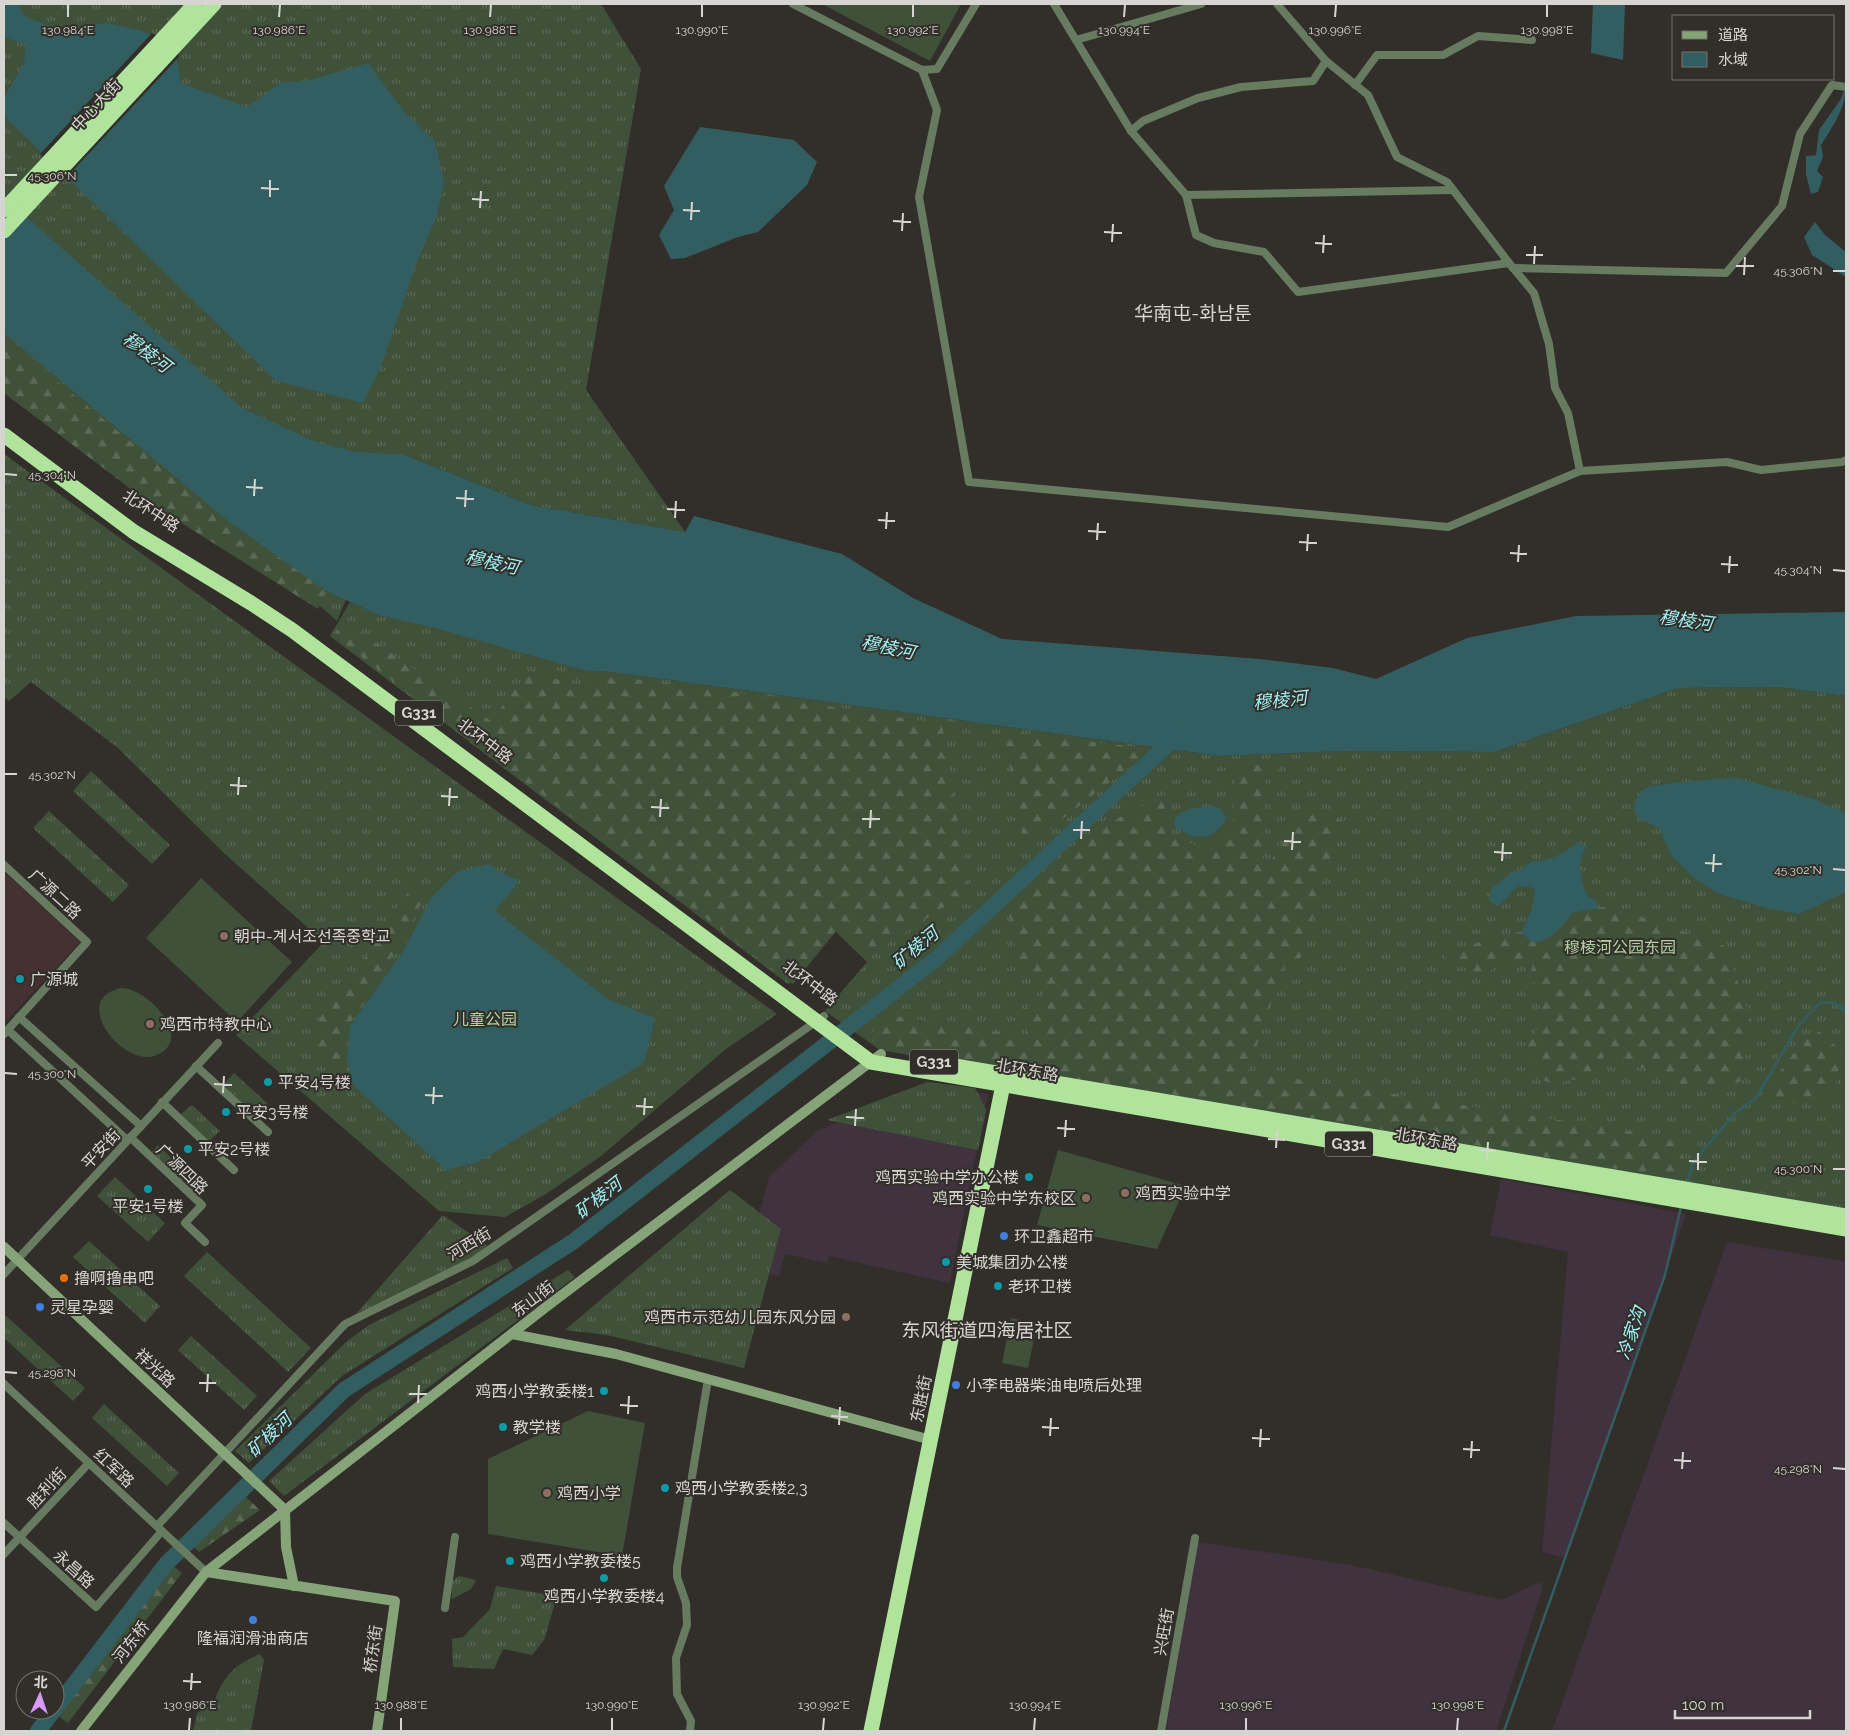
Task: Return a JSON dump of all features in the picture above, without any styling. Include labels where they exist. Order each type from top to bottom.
[{"type":"highway","name":"中心大街","points":[[4,210],[195,4]]},
{"type":"highway","name":"中心大街","points":[[4,231],[214,4]]},
{"type":"highway","name":"北环中路","points":[[4,424],[132,521],[298,623],[821,1019]]},
{"type":"highway","name":"北环中路","points":[[4,435],[134,532],[292,630],[860,1048]]},
{"type":"highway","name":"北环东路","points":[[860,1048],[876,1058],[1846,1216]]},
{"type":"highway","name":"北环东路","points":[[1004,1079],[1846,1229]]},
{"type":"highway","name":"东胜街","points":[[871,1731],[1004,1079]]},
{"type":"street","points":[[793,4],[922,70],[937,69],[976,4]]},
{"type":"street","points":[[1054,4],[1132,132],[1186,195],[1196,235],[1214,243],[1264,252],[1298,292],[1511,265],[1726,273],[1782,206],[1800,134],[1805,126],[1832,85],[1846,87]]},
{"type":"street","points":[[1076,40],[1200,4]]},
{"type":"street","points":[[1277,4],[1326,61],[1368,95],[1397,157],[1447,182],[1534,293],[1549,344],[1555,388],[1568,413],[1580,471]]},
{"type":"street","points":[[1355,84],[1377,55],[1443,56],[1478,36],[1532,40]]},
{"type":"street","points":[[1132,132],[1143,121],[1198,98],[1241,87],[1313,81],[1326,61]]},
{"type":"street","points":[[922,70],[936,110],[919,197],[969,482],[1448,527],[1580,471],[1727,462],[1761,470],[1842,462],[1846,460]]},
{"type":"street","points":[[1186,195],[1453,190]]},
{"type":"street","name":"广源二路","points":[[4,865],[87,942],[20,1017]]},
{"type":"street","points":[[6,1032],[20,1017],[141,1126]]},
{"type":"street","name":"河西街","points":[[159,1528],[224,1453],[345,1324],[473,1260],[821,1019]]},
{"type":"street","name":"广源四路","points":[[6,1032],[202,1205],[185,1222],[205,1242]]},
{"type":"street","name":"平安街","points":[[4,1274],[218,1042]]},
{"type":"street","name":"东山街","points":[[203,1569],[285,1510],[512,1334],[876,1058]]},
{"type":"street","points":[[196,1066],[268,1132]]},
{"type":"street","points":[[162,1102],[234,1170]]},
{"type":"street","name":"祥光路","points":[[4,1247],[285,1510]]},
{"type":"street","points":[[512,1334],[616,1354],[930,1440]]},
{"type":"street","points":[[690,1731],[691,1721],[677,1694],[676,1658],[688,1625],[686,1602],[677,1577],[676,1568],[708,1379]]},
{"type":"street","name":"红军路","points":[[4,1384],[203,1569]]},
{"type":"street","name":"胜利街","points":[[4,1554],[89,1464]]},
{"type":"street","points":[[203,1569],[294,1586],[286,1547],[285,1510]]},
{"type":"street","name":"永昌路","points":[[4,1523],[96,1607],[159,1528]]},
{"type":"street","points":[[445,1608],[455,1537]]},
{"type":"street","name":"兴旺街","points":[[1161,1731],[1194,1538]]},
{"type":"street","name":"河东桥","points":[[81,1731],[203,1569]]},
{"type":"street","name":"桥东街","points":[[294,1586],[395,1601],[377,1731]]},
{"type":"shaded area","name":"广源城","points":[[4,872],[80,942],[4,1023]]},
{"type":"shaded area","points":[[929,1085],[988,1094],[950,1283],[829,1256],[827,1263],[785,1254],[779,1276],[745,1269],[769,1177],[817,1131]]},
{"type":"shaded area","points":[[1501,1179],[1686,1214],[1566,1558],[1542,1552],[1568,1252],[1490,1235]]},
{"type":"shaded area","points":[[1727,1242],[1846,1262],[1846,1731],[1552,1731]]},
{"type":"shaded area","points":[[1198,1542],[1351,1565],[1502,1600],[1540,1582],[1543,1587],[1496,1731],[1166,1731]]},
{"type":"green space","points":[[4,4],[601,4],[641,69],[586,390],[685,532],[531,505],[405,455],[337,621],[321,607],[136,491],[4,391]]},
{"type":"green space","points":[[822,4],[961,4],[930,61]]},
{"type":"green space","points":[[4,338],[228,521],[325,590],[318,609],[148,502],[4,393]]},
{"type":"green space","name":"儿童公园","points":[[4,454],[777,1014],[726,1049],[601,1156],[546,1194],[505,1217],[439,1211],[236,1035],[324,942],[225,854],[118,748],[31,682],[9,701],[4,697]]},
{"type":"green space","name":"穆棱河公园东园","points":[[350,602],[380,616],[435,627],[586,671],[612,672],[1219,756],[1345,751],[1494,752],[1678,688],[1779,687],[1846,696],[1846,1213],[880,1050],[825,1011],[867,962],[833,929],[788,984],[330,636]]},
{"type":"green space","points":[[345,622],[491,721],[529,671],[581,686],[594,680],[615,677],[716,689],[942,724],[969,891],[865,958],[837,930],[793,984],[477,746],[334,635]]},
{"type":"green space","points":[[1003,731],[1152,749],[1025,848]]},
{"type":"green space","points":[[1289,761],[1266,778],[1263,858],[1272,859],[1302,809],[1342,820],[1301,957],[1286,961],[1248,1071],[1685,1140],[1679,1179],[880,1046],[867,1037],[888,1015],[1026,1036],[1024,1009],[1041,1001],[1044,985],[1020,974],[1009,915],[1096,829],[1167,794],[1166,834],[1205,848],[1233,822],[1235,768]]},
{"type":"green space","points":[[91,771],[170,845],[152,864],[73,791]]},
{"type":"green space","points":[[49,811],[129,885],[113,902],[33,828]]},
{"type":"green space","points":[[201,878],[292,962],[237,1022],[146,938]]},
{"type":"green space","points":[[412,888],[422,902],[374,989],[341,1035],[338,1067],[310,1048],[326,996],[340,998],[399,904]]},
{"type":"green space","points":[[1609,906],[1725,946],[1753,1025],[1740,1082],[1686,1090],[1608,1050],[1592,1076],[1552,1084],[1537,1077],[1540,1062],[1522,1052],[1538,1027],[1542,987],[1530,981],[1533,962],[1499,965],[1483,975],[1452,963],[1441,952],[1531,929],[1561,929],[1572,913]]},
{"type":"green space","points":[[121,988],[132,990],[144,997],[164,1017],[170,1028],[171,1039],[166,1049],[154,1056],[141,1056],[128,1051],[116,1042],[106,1030],[100,1017],[100,1005],[106,994]]},
{"type":"green space","points":[[1814,1027],[1841,1051],[1836,1085],[1825,1102],[1784,1103],[1760,1097]]},
{"type":"green space","points":[[234,1073],[268,1104],[256,1116],[223,1085]]},
{"type":"green space","points":[[927,1082],[975,1088],[986,1110],[978,1150],[827,1120]]},
{"type":"green space","points":[[192,1105],[220,1131],[209,1141],[181,1114]]},
{"type":"green space","points":[[158,1145],[189,1175],[182,1181],[152,1152]]},
{"type":"green space","points":[[1058,1150],[1186,1186],[1157,1249],[1037,1225]]},
{"type":"green space","points":[[192,1176],[201,1186],[194,1193],[184,1183]]},
{"type":"green space","points":[[115,1177],[165,1223],[148,1242],[97,1196]]},
{"type":"green space","points":[[730,1190],[781,1229],[744,1368],[607,1335],[565,1330]]},
{"type":"green space","points":[[443,1215],[488,1246],[469,1260],[356,1314]]},
{"type":"green space","points":[[89,1241],[160,1306],[145,1323],[73,1257]]},
{"type":"green space","points":[[207,1252],[311,1348],[288,1372],[184,1276]]},
{"type":"green space","points":[[507,1258],[513,1268],[342,1376],[249,1463],[235,1451],[346,1342],[369,1325]]},
{"type":"green space","points":[[568,1270],[575,1277],[284,1496],[269,1481],[365,1394]]},
{"type":"green space","points":[[4,1314],[85,1388],[73,1401],[4,1338]]},
{"type":"green space","points":[[1011,1318],[1037,1324],[1028,1368],[1002,1363]]},
{"type":"green space","points":[[191,1336],[257,1396],[244,1410],[178,1350]]},
{"type":"green space","points":[[104,1404],[179,1473],[167,1486],[92,1418]]},
{"type":"green space","name":"鸡西小学","points":[[588,1411],[645,1423],[622,1556],[488,1534],[488,1459]]},
{"type":"green space","points":[[246,1497],[260,1510],[199,1552],[194,1547]]},
{"type":"green space","points":[[173,1566],[182,1573],[68,1723],[64,1720],[65,1707]]},
{"type":"green space","points":[[459,1576],[476,1580],[471,1589],[452,1599],[452,1581]]},
{"type":"green space","points":[[496,1586],[557,1596],[544,1640],[532,1655],[503,1649],[494,1669],[453,1667],[452,1639],[463,1637],[490,1609]]},
{"type":"green space","points":[[260,1654],[264,1660],[251,1731],[193,1731],[197,1713],[214,1703],[221,1686],[231,1672],[243,1662]]},
{"type":"water","points":[[4,4],[19,4],[23,15],[57,30],[106,23],[143,31],[175,50],[181,83],[247,107],[280,83],[311,80],[368,63],[404,112],[435,141],[444,183],[437,216],[417,262],[380,369],[363,403],[276,381],[4,116],[4,98],[24,63],[26,45],[4,37]]},
{"type":"water","points":[[1593,4],[1625,4],[1623,60],[1591,53]]},
{"type":"water","points":[[1846,85],[1841,109],[1821,145],[1823,157],[1817,171],[1823,177],[1818,192],[1811,194],[1806,174],[1806,156],[1816,155],[1819,130],[1841,99]]},
{"type":"water","points":[[700,127],[794,140],[817,162],[807,185],[758,232],[738,237],[685,258],[671,259],[659,235],[674,210],[664,186]]},
{"type":"water","name":"穆棱河","points":[[4,197],[242,408],[316,442],[356,452],[405,455],[531,505],[685,532],[694,516],[842,554],[913,598],[1002,639],[1259,659],[1333,668],[1376,679],[1467,638],[1576,616],[1846,612],[1846,696],[1779,687],[1678,688],[1494,752],[1345,751],[1219,756],[612,672],[586,671],[431,627],[380,616],[325,590],[228,521],[4,333]]},
{"type":"water","points":[[1815,222],[1825,235],[1846,252],[1846,277],[1812,255],[1804,237]]},
{"type":"water","points":[[1737,778],[1813,799],[1846,813],[1846,892],[1799,914],[1767,908],[1719,894],[1694,878],[1671,855],[1660,829],[1637,817],[1635,813],[1635,801],[1646,788],[1651,786]]},
{"type":"water","points":[[1214,806],[1222,810],[1226,818],[1216,832],[1204,837],[1197,837],[1176,828],[1174,820],[1187,810]]},
{"type":"water","points":[[1579,842],[1586,847],[1580,866],[1582,882],[1587,896],[1596,900],[1598,908],[1572,913],[1560,929],[1550,937],[1545,940],[1532,942],[1521,932],[1533,907],[1535,890],[1528,886],[1517,887],[1498,907],[1489,900],[1492,888],[1512,872],[1520,870],[1533,861],[1557,856]]},
{"type":"water","points":[[488,864],[519,882],[495,911],[609,1000],[655,1018],[644,1063],[478,1162],[446,1170],[354,1086],[347,1062],[350,1026],[404,950],[431,898],[457,872]]},
{"type":"pier","points":[[152,33],[177,48],[179,57],[65,179],[40,154]]},
{"type":"waterway","name":"矿棱河","points":[[65,1696],[166,1564],[344,1390],[574,1241],[937,958],[1179,734]]},
{"type":"waterway","name":"冷家沟","points":[[1687,1185],[1693,1162],[1735,1113],[1756,1098],[1799,1025],[1821,1002],[1835,1003],[1846,1012]]},
{"type":"waterway","name":"冷家沟","points":[[1504,1731],[1665,1275],[1681,1207]]},
{"type":"waterway","name":"矿棱河","points":[[38,1731],[46,1720]]},
{"type":"place","name":"朝中-계서조선족중학교","points":[[224,936]]},
{"type":"place","name":"广源城","points":[[20,979]]},
{"type":"place","name":"鸡西市特教中心","points":[[150,1024]]},
{"type":"place","name":"平安4号楼","points":[[268,1082]]},
{"type":"place","name":"平安3号楼","points":[[226,1112]]},
{"type":"place","name":"平安2号楼","points":[[188,1149]]},
{"type":"place","name":"鸡西实验中学办公楼","points":[[1029,1177]]},
{"type":"place","name":"平安1号楼","points":[[148,1189]]},
{"type":"place","name":"鸡西实验中学","points":[[1125,1193]]},
{"type":"place","name":"鸡西实验中学东校区","points":[[1086,1198]]},
{"type":"place","name":"环卫鑫超市","points":[[1004,1236]]},
{"type":"place","name":"美城集团办公楼","points":[[946,1262]]},
{"type":"place","name":"撸啊撸串吧","points":[[64,1278]]},
{"type":"place","name":"老环卫楼","points":[[998,1286]]},
{"type":"place","name":"灵星孕婴","points":[[40,1307]]},
{"type":"place","name":"鸡西市示范幼儿园东风分园","points":[[846,1317]]},
{"type":"place","name":"小李电器柴油电喷后处理","points":[[956,1385]]},
{"type":"place","name":"鸡西小学教委楼1","points":[[604,1391]]},
{"type":"place","name":"教学楼","points":[[503,1427]]},
{"type":"place","name":"鸡西小学教委楼2,3","points":[[665,1488]]},
{"type":"place","name":"鸡西小学","points":[[547,1493]]},
{"type":"place","name":"鸡西小学教委楼5","points":[[510,1561]]},
{"type":"place","name":"鸡西小学教委楼4","points":[[604,1578]]},
{"type":"place","name":"隆福润滑油商店","points":[[253,1620]]},
{"type":"district","name":"华南屯-화남툰","points":[[1193,313]]},
{"type":"district","name":"东风街道四海居社区","points":[[987,1330]]}]
